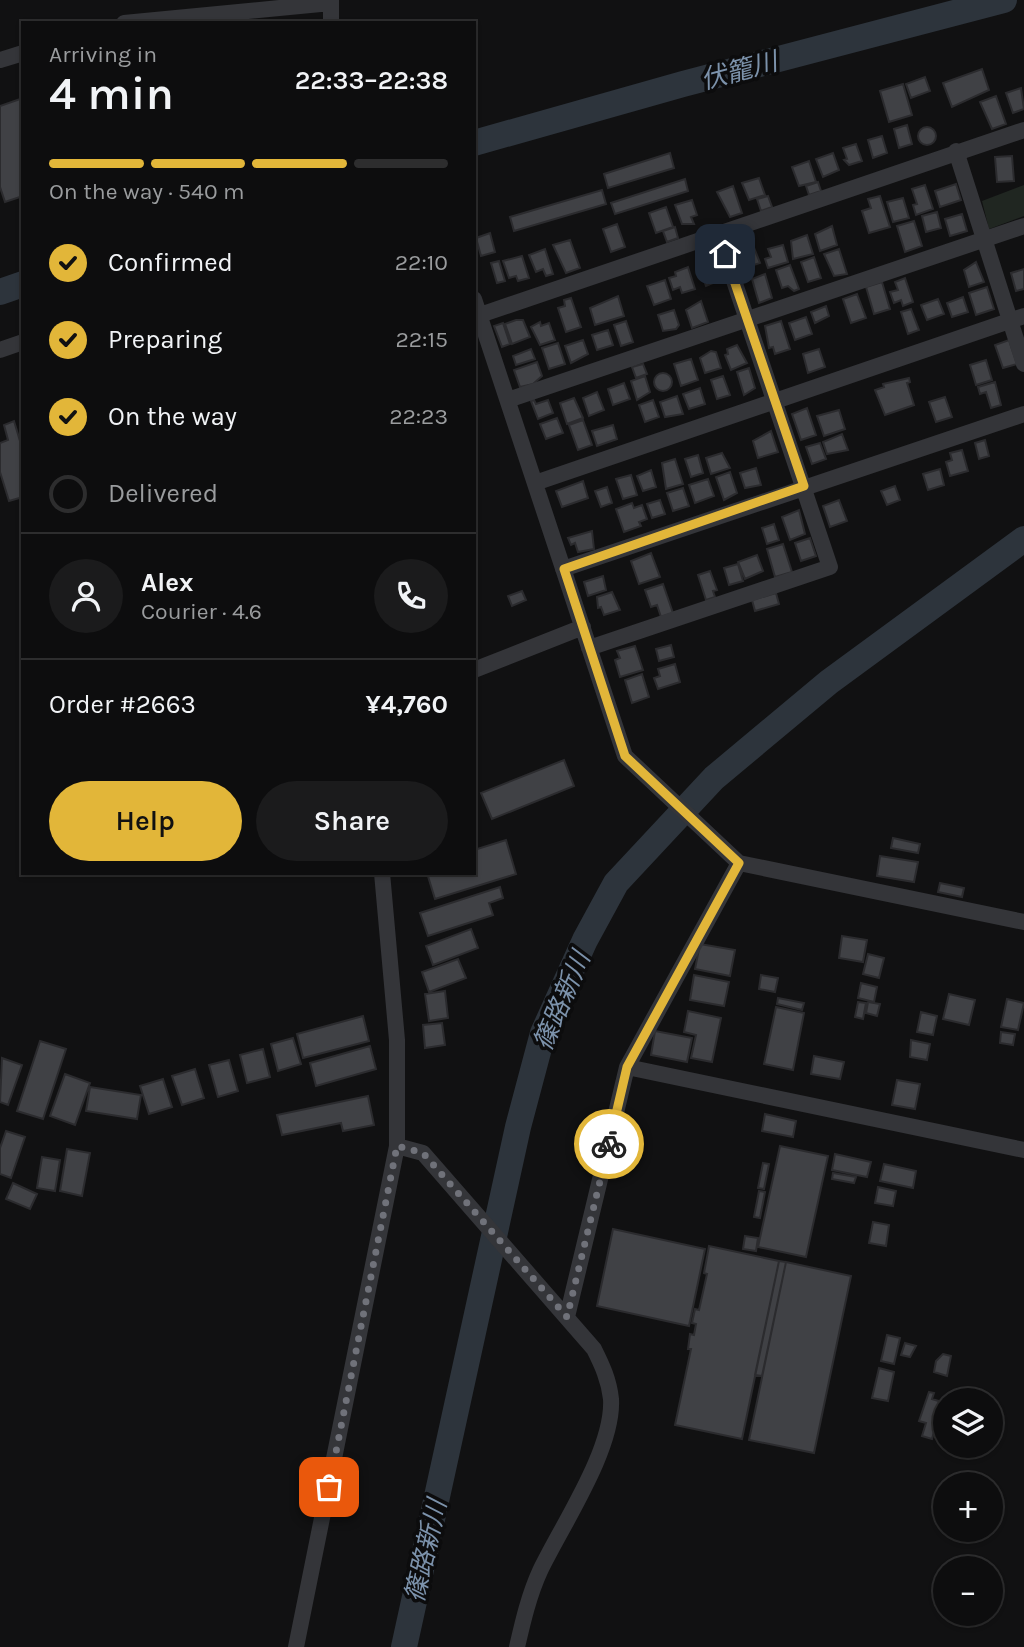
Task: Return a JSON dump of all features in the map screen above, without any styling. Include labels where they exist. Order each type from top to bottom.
[{"type":"street","points":[[133,21],[331,2],[331,21]]},
{"type":"street","points":[[0,60],[21,54]]},
{"type":"street","points":[[480,315],[1024,130]]},
{"type":"street","points":[[956,151],[984,240],[1017,318],[1024,364]]},
{"type":"street","points":[[508,400],[1024,226]]},
{"type":"street","points":[[589,648],[830,567],[718,233]]},
{"type":"street","points":[[476,304],[625,756],[739,863],[1024,922]]},
{"type":"street","points":[[535,483],[1017,318]]},
{"type":"street","points":[[0,350],[21,343]]},
{"type":"street","points":[[564,569],[1024,414]]},
{"type":"street","points":[[476,669],[583,627]]},
{"type":"street","points":[[567,1317],[627,1067],[739,863]]},
{"type":"street","points":[[296,1647],[397,1146],[397,1040],[382,875]]},
{"type":"street","points":[[627,1067],[1024,1150]]},
{"type":"street","points":[[397,1146],[423,1153],[594,1349],[607,1374],[611,1401],[604,1440],[539,1573],[524,1616],[517,1647]]},
{"type":"shaded area","points":[[1024,185],[1024,216],[989,229],[982,201]]},
{"type":"building","points":[[982,69],[989,90],[952,107],[943,83]]},
{"type":"building","points":[[925,77],[930,91],[911,98],[906,84]]},
{"type":"building","points":[[903,84],[912,115],[889,122],[880,91]]},
{"type":"building","points":[[1021,88],[1024,109],[1013,113],[1006,93]]},
{"type":"building","points":[[996,96],[1006,124],[992,129],[980,102]]},
{"type":"building","points":[[20,99],[21,102],[21,197],[5,202],[0,187],[0,106]]},
{"type":"building","points":[[907,125],[912,144],[899,148],[894,129]]},
{"type":"building","points":[[927,127],[933,130],[936,136],[933,142],[927,145],[921,142],[918,136],[921,130]]},
{"type":"building","points":[[882,136],[887,153],[873,158],[868,140]]},
{"type":"building","points":[[856,144],[862,161],[849,165],[844,160],[847,159],[843,148]]},
{"type":"building","points":[[670,153],[674,168],[608,188],[604,174]]},
{"type":"building","points":[[833,153],[839,170],[823,177],[816,159]]},
{"type":"building","points":[[1012,156],[1014,181],[997,182],[995,157]]},
{"type":"building","points":[[809,161],[816,182],[799,186],[792,167]]},
{"type":"building","points":[[759,178],[765,195],[749,200],[742,183]]},
{"type":"building","points":[[685,179],[688,191],[615,214],[611,203]]},
{"type":"building","points":[[818,182],[821,191],[809,195],[806,186]]},
{"type":"building","points":[[956,184],[961,200],[940,207],[935,191]]},
{"type":"building","points":[[925,185],[933,209],[916,215],[913,205],[917,204],[912,189]]},
{"type":"building","points":[[733,186],[742,213],[730,217],[717,192]]},
{"type":"building","points":[[602,190],[606,204],[514,231],[510,217]]},
{"type":"building","points":[[768,196],[772,207],[761,211],[757,199]]},
{"type":"building","points":[[880,196],[890,227],[869,233],[862,211],[871,208],[868,199]]},
{"type":"building","points":[[903,198],[909,218],[893,222],[887,202]]},
{"type":"building","points":[[692,200],[697,215],[691,217],[694,224],[682,224],[675,205]]},
{"type":"building","points":[[666,207],[673,227],[656,233],[649,213]]},
{"type":"building","points":[[937,212],[941,228],[926,232],[922,216]]},
{"type":"building","points":[[962,214],[967,231],[950,236],[945,219]]},
{"type":"building","points":[[914,221],[922,246],[905,252],[897,226]]},
{"type":"building","points":[[617,224],[625,247],[611,252],[603,229]]},
{"type":"building","points":[[832,226],[837,245],[820,251],[815,234]]},
{"type":"building","points":[[675,227],[678,238],[667,242],[663,231]]},
{"type":"building","points":[[490,233],[495,252],[481,256],[476,238]]},
{"type":"building","points":[[807,235],[813,254],[793,259],[791,241]]},
{"type":"building","points":[[570,240],[580,268],[566,273],[553,245]]},
{"type":"building","points":[[753,245],[760,263],[745,268],[739,250]]},
{"type":"building","points":[[783,245],[788,262],[768,268],[765,259],[771,257],[768,249]]},
{"type":"building","points":[[545,249],[553,274],[546,276],[543,269],[536,272],[529,255]]},
{"type":"building","points":[[839,249],[847,274],[834,276],[824,254]]},
{"type":"building","points":[[522,256],[529,278],[518,281],[516,276],[509,278],[503,261]]},
{"type":"building","points":[[814,257],[821,278],[808,282],[801,262]]},
{"type":"building","points":[[499,261],[505,281],[497,283],[491,263]]},
{"type":"building","points":[[712,261],[718,281],[706,286],[699,266]]},
{"type":"building","points":[[976,262],[984,282],[969,287],[964,270]]},
{"type":"building","points":[[790,265],[799,289],[794,291],[788,286],[782,288],[776,270]]},
{"type":"building","points":[[688,267],[695,289],[682,293],[680,287],[673,290],[669,278],[676,276],[675,272]]},
{"type":"building","points":[[1024,269],[1024,289],[1016,291],[1011,273]]},
{"type":"building","points":[[765,274],[772,298],[759,303],[752,279]]},
{"type":"building","points":[[905,278],[913,302],[903,306],[901,300],[894,303],[890,292],[898,290],[895,282]]},
{"type":"building","points":[[665,280],[671,299],[654,305],[647,286]]},
{"type":"building","points":[[882,282],[890,309],[874,314],[866,287]]},
{"type":"building","points":[[987,287],[994,309],[976,315],[969,293]]},
{"type":"building","points":[[857,294],[866,318],[851,323],[843,299]]},
{"type":"building","points":[[618,296],[624,316],[595,325],[590,308]]},
{"type":"building","points":[[963,297],[968,312],[952,317],[947,303]]},
{"type":"building","points":[[571,298],[581,327],[566,332],[558,308],[565,306],[564,300]]},
{"type":"building","points":[[938,299],[944,314],[927,320],[921,305]]},
{"type":"building","points":[[701,301],[708,322],[692,328],[686,310]]},
{"type":"building","points":[[826,306],[829,316],[815,323],[811,312]]},
{"type":"building","points":[[911,309],[919,330],[908,334],[901,312]]},
{"type":"building","points":[[674,310],[679,325],[676,329],[663,331],[658,315]]},
{"type":"building","points":[[806,317],[812,334],[795,340],[789,323]]},
{"type":"building","points":[[523,320],[530,337],[512,344],[505,324]]},
{"type":"building","points":[[626,321],[633,342],[621,346],[614,325]]},
{"type":"building","points":[[781,321],[790,349],[775,354],[773,347],[769,348],[765,326]]},
{"type":"building","points":[[540,322],[541,326],[549,323],[555,340],[540,345],[531,327]]},
{"type":"building","points":[[503,323],[510,344],[502,347],[494,326]]},
{"type":"building","points":[[608,330],[613,345],[597,350],[592,335]]},
{"type":"building","points":[[583,340],[588,354],[571,363],[565,346]]},
{"type":"building","points":[[1009,340],[1017,364],[1003,368],[995,345]]},
{"type":"building","points":[[558,343],[565,364],[549,369],[542,348]]},
{"type":"building","points":[[737,345],[747,363],[731,370],[725,355],[728,354],[727,349]]},
{"type":"building","points":[[531,349],[535,359],[516,365],[513,356]]},
{"type":"building","points":[[819,349],[825,367],[808,373],[803,354]]},
{"type":"building","points":[[711,351],[716,352],[721,368],[705,373],[700,358]]},
{"type":"building","points":[[691,359],[698,380],[681,386],[674,364]]},
{"type":"building","points":[[986,360],[992,380],[976,385],[970,365]]},
{"type":"building","points":[[537,362],[542,376],[533,384],[520,387],[514,370]]},
{"type":"building","points":[[643,364],[647,374],[636,378],[632,367]]},
{"type":"building","points":[[749,368],[755,388],[744,395],[737,372]]},
{"type":"building","points":[[663,373],[669,376],[672,382],[669,388],[663,391],[657,388],[654,382],[657,376]]},
{"type":"building","points":[[645,376],[650,392],[637,400],[631,381]]},
{"type":"building","points":[[723,376],[730,395],[717,399],[711,380]]},
{"type":"building","points":[[909,378],[910,382],[907,383],[914,405],[885,415],[875,390],[884,387],[883,384]]},
{"type":"building","points":[[995,382],[1001,405],[991,408],[986,392],[980,394],[978,387]]},
{"type":"building","points":[[624,383],[630,399],[613,405],[608,389]]},
{"type":"building","points":[[700,388],[705,404],[689,409],[683,394]]},
{"type":"building","points":[[597,392],[604,410],[589,416],[583,398]]},
{"type":"building","points":[[677,396],[683,414],[665,417],[660,402]]},
{"type":"building","points":[[945,397],[952,417],[936,422],[929,402]]},
{"type":"building","points":[[574,398],[583,418],[567,424],[560,403]]},
{"type":"building","points":[[534,400],[536,404],[548,400],[553,413],[538,419],[531,401]]},
{"type":"building","points":[[653,400],[659,417],[645,422],[639,405]]},
{"type":"building","points":[[807,408],[816,435],[801,440],[792,414]]},
{"type":"building","points":[[839,410],[845,429],[824,436],[817,416]]},
{"type":"building","points":[[557,418],[563,433],[546,439],[540,424]]},
{"type":"building","points":[[583,420],[592,445],[578,450],[569,425]]},
{"type":"building","points":[[14,421],[21,444],[21,498],[9,501],[0,472],[0,443],[8,440],[4,425]]},
{"type":"building","points":[[613,425],[617,439],[597,446],[592,431]]},
{"type":"building","points":[[771,431],[778,452],[758,458],[753,441]]},
{"type":"building","points":[[842,434],[848,450],[827,454],[823,442]]},
{"type":"building","points":[[985,440],[989,456],[979,459],[975,443]]},
{"type":"building","points":[[820,443],[826,459],[812,464],[806,447]]},
{"type":"building","points":[[962,450],[968,471],[950,476],[946,462],[952,460],[950,453]]},
{"type":"building","points":[[722,453],[730,468],[711,474],[706,458]]},
{"type":"building","points":[[698,455],[703,473],[691,477],[685,459]]},
{"type":"building","points":[[675,459],[683,484],[666,489],[662,463]]},
{"type":"building","points":[[756,468],[761,485],[745,488],[740,473]]},
{"type":"building","points":[[940,469],[944,485],[928,490],[923,474]]},
{"type":"building","points":[[651,470],[656,487],[643,491],[637,476]]},
{"type":"building","points":[[730,472],[737,493],[724,500],[716,477]]},
{"type":"building","points":[[631,475],[637,495],[623,499],[616,479]]},
{"type":"building","points":[[708,479],[714,496],[695,503],[689,485]]},
{"type":"building","points":[[583,481],[588,498],[562,507],[556,491]]},
{"type":"building","points":[[895,486],[900,500],[887,505],[881,491]]},
{"type":"building","points":[[607,487],[612,503],[601,507],[595,491]]},
{"type":"building","points":[[683,488],[689,506],[673,511],[667,493]]},
{"type":"building","points":[[660,500],[665,514],[652,518],[647,504]]},
{"type":"building","points":[[839,500],[847,521],[830,527],[823,506]]},
{"type":"building","points":[[632,503],[634,508],[642,505],[647,519],[639,522],[641,526],[624,532],[616,509]]},
{"type":"building","points":[[799,510],[805,534],[790,540],[782,517]]},
{"type":"building","points":[[774,524],[779,540],[767,544],[762,528]]},
{"type":"building","points":[[592,531],[594,549],[578,552],[575,543],[571,545],[568,538]]},
{"type":"building","points":[[810,538],[816,556],[801,561],[795,543]]},
{"type":"building","points":[[783,544],[792,572],[775,577],[767,549]]},
{"type":"building","points":[[651,553],[660,577],[639,584],[631,561]]},
{"type":"building","points":[[757,555],[763,571],[745,579],[738,562]]},
{"type":"building","points":[[738,564],[743,581],[729,585],[724,568]]},
{"type":"building","points":[[710,571],[717,590],[713,591],[715,597],[706,600],[698,575]]},
{"type":"building","points":[[603,576],[606,590],[588,596],[584,582]]},
{"type":"building","points":[[663,584],[673,613],[661,617],[657,605],[651,607],[645,590]]},
{"type":"building","points":[[522,591],[526,600],[512,606],[508,596]]},
{"type":"building","points":[[612,592],[620,610],[604,615],[601,607],[598,608],[597,597]]},
{"type":"building","points":[[776,593],[779,604],[755,611],[752,600]]},
{"type":"building","points":[[671,645],[674,657],[659,661],[656,649]]},
{"type":"building","points":[[635,646],[643,670],[620,677],[615,660],[620,658],[617,651]]},
{"type":"building","points":[[675,664],[680,682],[658,689],[654,678],[660,676],[658,669]]},
{"type":"building","points":[[642,674],[649,697],[632,703],[625,680]]},
{"type":"building","points":[[564,760],[574,786],[492,819],[481,793]]},
{"type":"building","points":[[893,838],[920,844],[918,853],[891,848]]},
{"type":"building","points":[[506,840],[516,874],[435,899],[428,875],[476,875],[476,849]]},
{"type":"building","points":[[880,856],[918,862],[914,882],[877,876]]},
{"type":"building","points":[[940,883],[964,888],[962,897],[938,892]]},
{"type":"building","points":[[500,887],[503,898],[489,903],[493,915],[428,936],[420,913]]},
{"type":"building","points":[[471,929],[478,948],[433,965],[426,946]]},
{"type":"building","points":[[842,936],[867,940],[863,962],[839,958]]},
{"type":"building","points":[[700,944],[735,950],[730,976],[695,969]]},
{"type":"building","points":[[868,954],[884,958],[879,978],[863,974]]},
{"type":"building","points":[[458,959],[466,978],[429,992],[422,972]]},
{"type":"building","points":[[694,975],[729,982],[724,1006],[690,1000]]},
{"type":"building","points":[[761,975],[778,978],[775,992],[759,989]]},
{"type":"building","points":[[861,983],[877,987],[874,1002],[858,998]]},
{"type":"building","points":[[445,991],[448,1018],[429,1021],[425,994]]},
{"type":"building","points":[[949,994],[975,1000],[969,1025],[943,1019]]},
{"type":"building","points":[[778,998],[804,1003],[802,1010],[777,1004]]},
{"type":"building","points":[[1007,999],[1024,1003],[1018,1030],[1001,1027]]},
{"type":"building","points":[[858,1002],[866,1003],[863,1019],[855,1017]]},
{"type":"building","points":[[868,1002],[880,1004],[877,1016],[866,1013]]},
{"type":"building","points":[[776,1007],[804,1013],[793,1070],[764,1064]]},
{"type":"building","points":[[688,1011],[721,1018],[712,1062],[691,1058],[696,1035],[684,1032]]},
{"type":"building","points":[[921,1012],[937,1016],[933,1035],[917,1032]]},
{"type":"building","points":[[363,1016],[369,1041],[303,1058],[297,1034]]},
{"type":"building","points":[[442,1023],[445,1045],[425,1048],[423,1025]]},
{"type":"building","points":[[655,1031],[692,1038],[687,1062],[651,1055]]},
{"type":"building","points":[[1001,1032],[1015,1034],[1013,1045],[1000,1043]]},
{"type":"building","points":[[293,1038],[301,1064],[278,1071],[271,1044]]},
{"type":"building","points":[[911,1040],[930,1044],[927,1060],[910,1057]]},
{"type":"building","points":[[40,1041],[66,1049],[43,1119],[17,1111]]},
{"type":"building","points":[[370,1046],[376,1069],[316,1086],[310,1063]]},
{"type":"building","points":[[263,1049],[270,1077],[247,1083],[240,1055]]},
{"type":"building","points":[[814,1056],[844,1062],[840,1079],[811,1074]]},
{"type":"building","points":[[2,1058],[22,1065],[8,1105],[0,1102]]},
{"type":"building","points":[[229,1060],[238,1091],[218,1097],[209,1065]]},
{"type":"building","points":[[195,1069],[204,1098],[182,1105],[172,1076]]},
{"type":"building","points":[[65,1074],[90,1083],[75,1125],[50,1116]]},
{"type":"building","points":[[163,1079],[172,1107],[149,1114],[140,1086]]},
{"type":"building","points":[[897,1080],[920,1084],[915,1109],[892,1105]]},
{"type":"building","points":[[90,1087],[141,1095],[137,1119],[86,1111]]},
{"type":"building","points":[[368,1096],[374,1125],[343,1131],[341,1123],[282,1135],[277,1115]]},
{"type":"building","points":[[765,1114],[796,1121],[793,1137],[762,1131]]},
{"type":"building","points":[[6,1131],[25,1137],[11,1178],[0,1174],[0,1148]]},
{"type":"building","points":[[780,1146],[828,1156],[806,1257],[758,1247]]},
{"type":"building","points":[[67,1149],[90,1153],[82,1196],[60,1191]]},
{"type":"building","points":[[835,1154],[871,1162],[867,1177],[832,1170]]},
{"type":"building","points":[[42,1157],[60,1160],[55,1191],[37,1188]]},
{"type":"building","points":[[763,1163],[769,1164],[764,1189],[758,1188]]},
{"type":"building","points":[[884,1164],[916,1171],[913,1188],[880,1181]]},
{"type":"building","points":[[833,1173],[856,1177],[854,1183],[832,1179]]},
{"type":"building","points":[[13,1183],[37,1194],[30,1209],[6,1199]]},
{"type":"building","points":[[878,1187],[896,1191],[893,1206],[875,1203]]},
{"type":"building","points":[[759,1191],[765,1192],[760,1218],[754,1217]]},
{"type":"building","points":[[873,1222],[889,1225],[886,1246],[869,1243]]},
{"type":"building","points":[[613,1229],[705,1249],[689,1326],[597,1306]]},
{"type":"building","points":[[745,1236],[758,1238],[756,1251],[743,1249]]},
{"type":"building","points":[[709,1246],[779,1261],[742,1439],[675,1425],[691,1349],[688,1349],[690,1334],[694,1335],[696,1324],[692,1323],[695,1309],[699,1310],[707,1274],[704,1273]]},
{"type":"building","points":[[779,1261],[786,1262],[762,1376],[755,1375]]},
{"type":"building","points":[[786,1262],[851,1276],[814,1453],[749,1440]]},
{"type":"building","points":[[887,1335],[900,1338],[894,1364],[881,1361]]},
{"type":"building","points":[[905,1343],[916,1346],[910,1357],[901,1355]]},
{"type":"building","points":[[943,1354],[951,1356],[947,1376],[934,1372],[936,1361]]},
{"type":"building","points":[[879,1368],[894,1372],[888,1401],[872,1398]]},
{"type":"building","points":[[929,1392],[933,1393],[932,1439],[922,1436],[926,1423],[919,1421]]},
{"type":"waterway","name":"伏籠川","points":[[476,142],[683,84],[1004,0]]},
{"type":"waterway","name":"伏籠川","points":[[0,292],[21,285]]},
{"type":"waterway","name":"篠路新川","points":[[404,1647],[518,1127],[543,1033],[585,940],[616,883],[714,778],[829,682],[1024,539]]},
{"type":"way so far","points":[[329,1487],[397,1146],[423,1153],[567,1317],[609,1144]]},
{"type":"route","points":[[609,1144],[627,1067],[739,863],[625,756],[564,569],[804,486],[725,254]]}]
